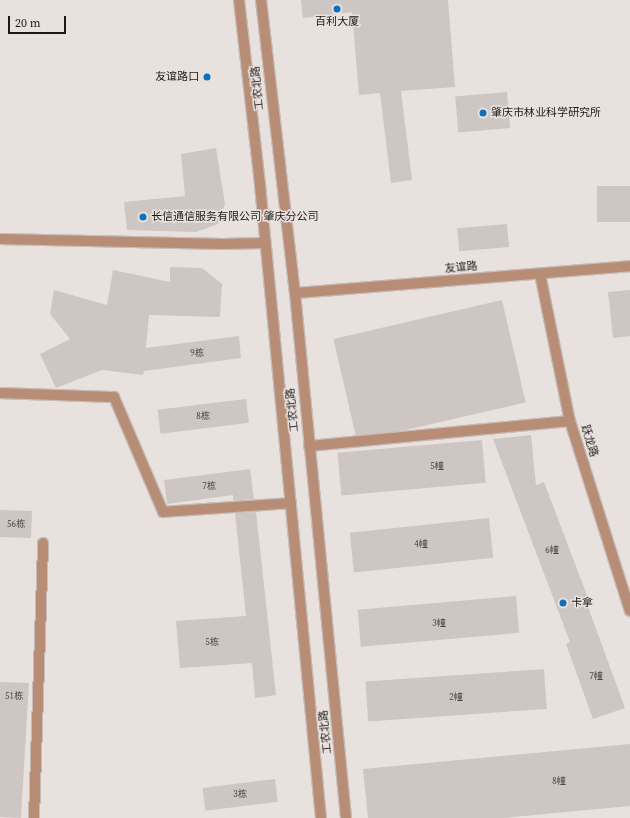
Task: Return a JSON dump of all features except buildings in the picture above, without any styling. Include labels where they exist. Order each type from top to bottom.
[{"type":"street","name":"工农北路","points":[[239,0],[265,243],[321,818]]},
{"type":"street","name":"工农北路","points":[[261,0],[294,293],[346,818]]},
{"type":"street","points":[[0,239],[223,244],[265,243]]},
{"type":"street","name":"友谊路","points":[[294,293],[630,266]]},
{"type":"street","name":"跃龙路","points":[[540,274],[570,421],[630,611]]},
{"type":"street","points":[[0,393],[114,397],[162,512],[291,503]]},
{"type":"street","points":[[309,446],[570,421]]},
{"type":"street","points":[[34,818],[43,542]]},
{"type":"place","name":"百利大厦","points":[[337,9]]},
{"type":"place","name":"友谊路口","points":[[207,77]]},
{"type":"place","name":"肇庆市林业科学研究所","points":[[483,113]]},
{"type":"place","name":"长信通信服务有限公司 肇庆分公司","points":[[143,217]]},
{"type":"place","name":"卡拿","points":[[563,603]]}]
